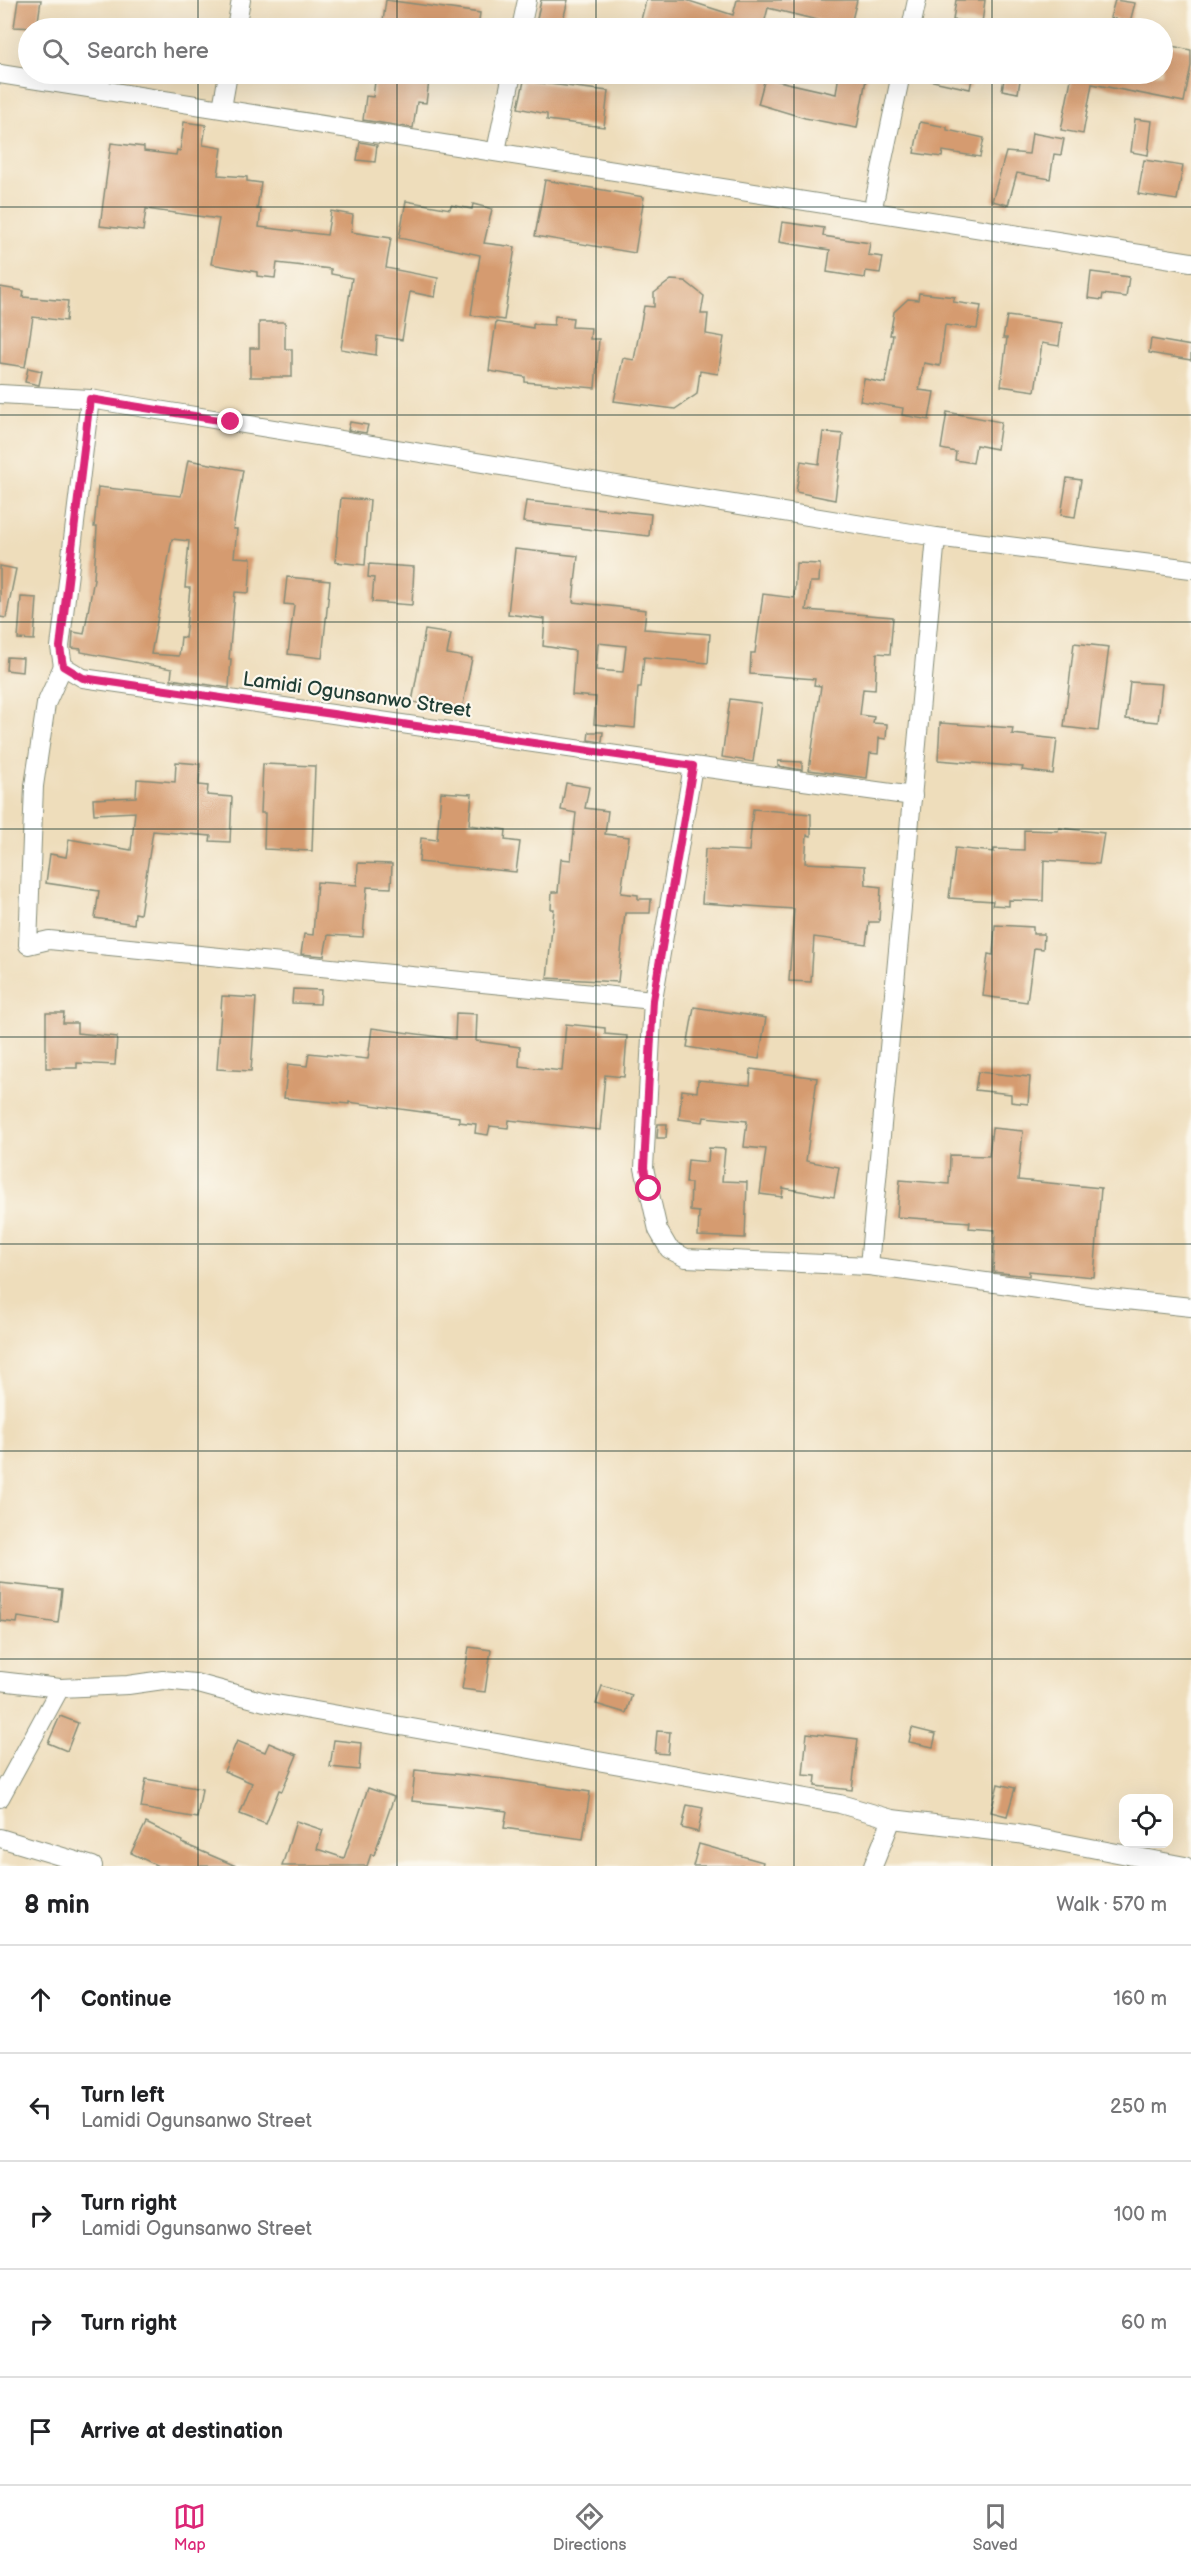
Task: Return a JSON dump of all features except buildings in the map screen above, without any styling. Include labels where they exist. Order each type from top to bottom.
[{"type":"street","points":[[238,18],[241,0]]},
{"type":"street","points":[[523,18],[527,0]]},
{"type":"street","points":[[913,18],[917,0]]},
{"type":"street","points":[[0,74],[18,77]]},
{"type":"street","points":[[65,84],[1191,262]]},
{"type":"street","points":[[222,108],[226,84]]},
{"type":"street","points":[[496,151],[510,84]]},
{"type":"street","points":[[872,212],[899,84]]},
{"type":"street","points":[[0,394],[90,399],[936,537],[1191,569]]},
{"type":"street","points":[[90,399],[60,647],[63,666],[46,704],[34,786],[28,945],[49,940],[653,1000]]},
{"type":"street","points":[[869,1266],[936,537]]},
{"type":"street","name":"Lamidi Ogunsanwo Street","points":[[63,666],[83,678],[914,796]]},
{"type":"street","points":[[693,766],[653,1000],[644,1168],[658,1230],[669,1249],[686,1258],[869,1266],[1191,1307]]},
{"type":"street","points":[[0,1681],[60,1688],[128,1685],[163,1680],[195,1683],[265,1701],[840,1804],[892,1819],[1018,1834],[1185,1866]]},
{"type":"street","points":[[0,1798],[60,1688]]},
{"type":"street","points":[[873,1866],[892,1819]]},
{"type":"street","points":[[0,1838],[93,1866]]},
{"type":"route","points":[[231,422],[90,399],[60,647],[63,666],[83,678],[693,766],[653,1000],[644,1168],[649,1189]]}]
